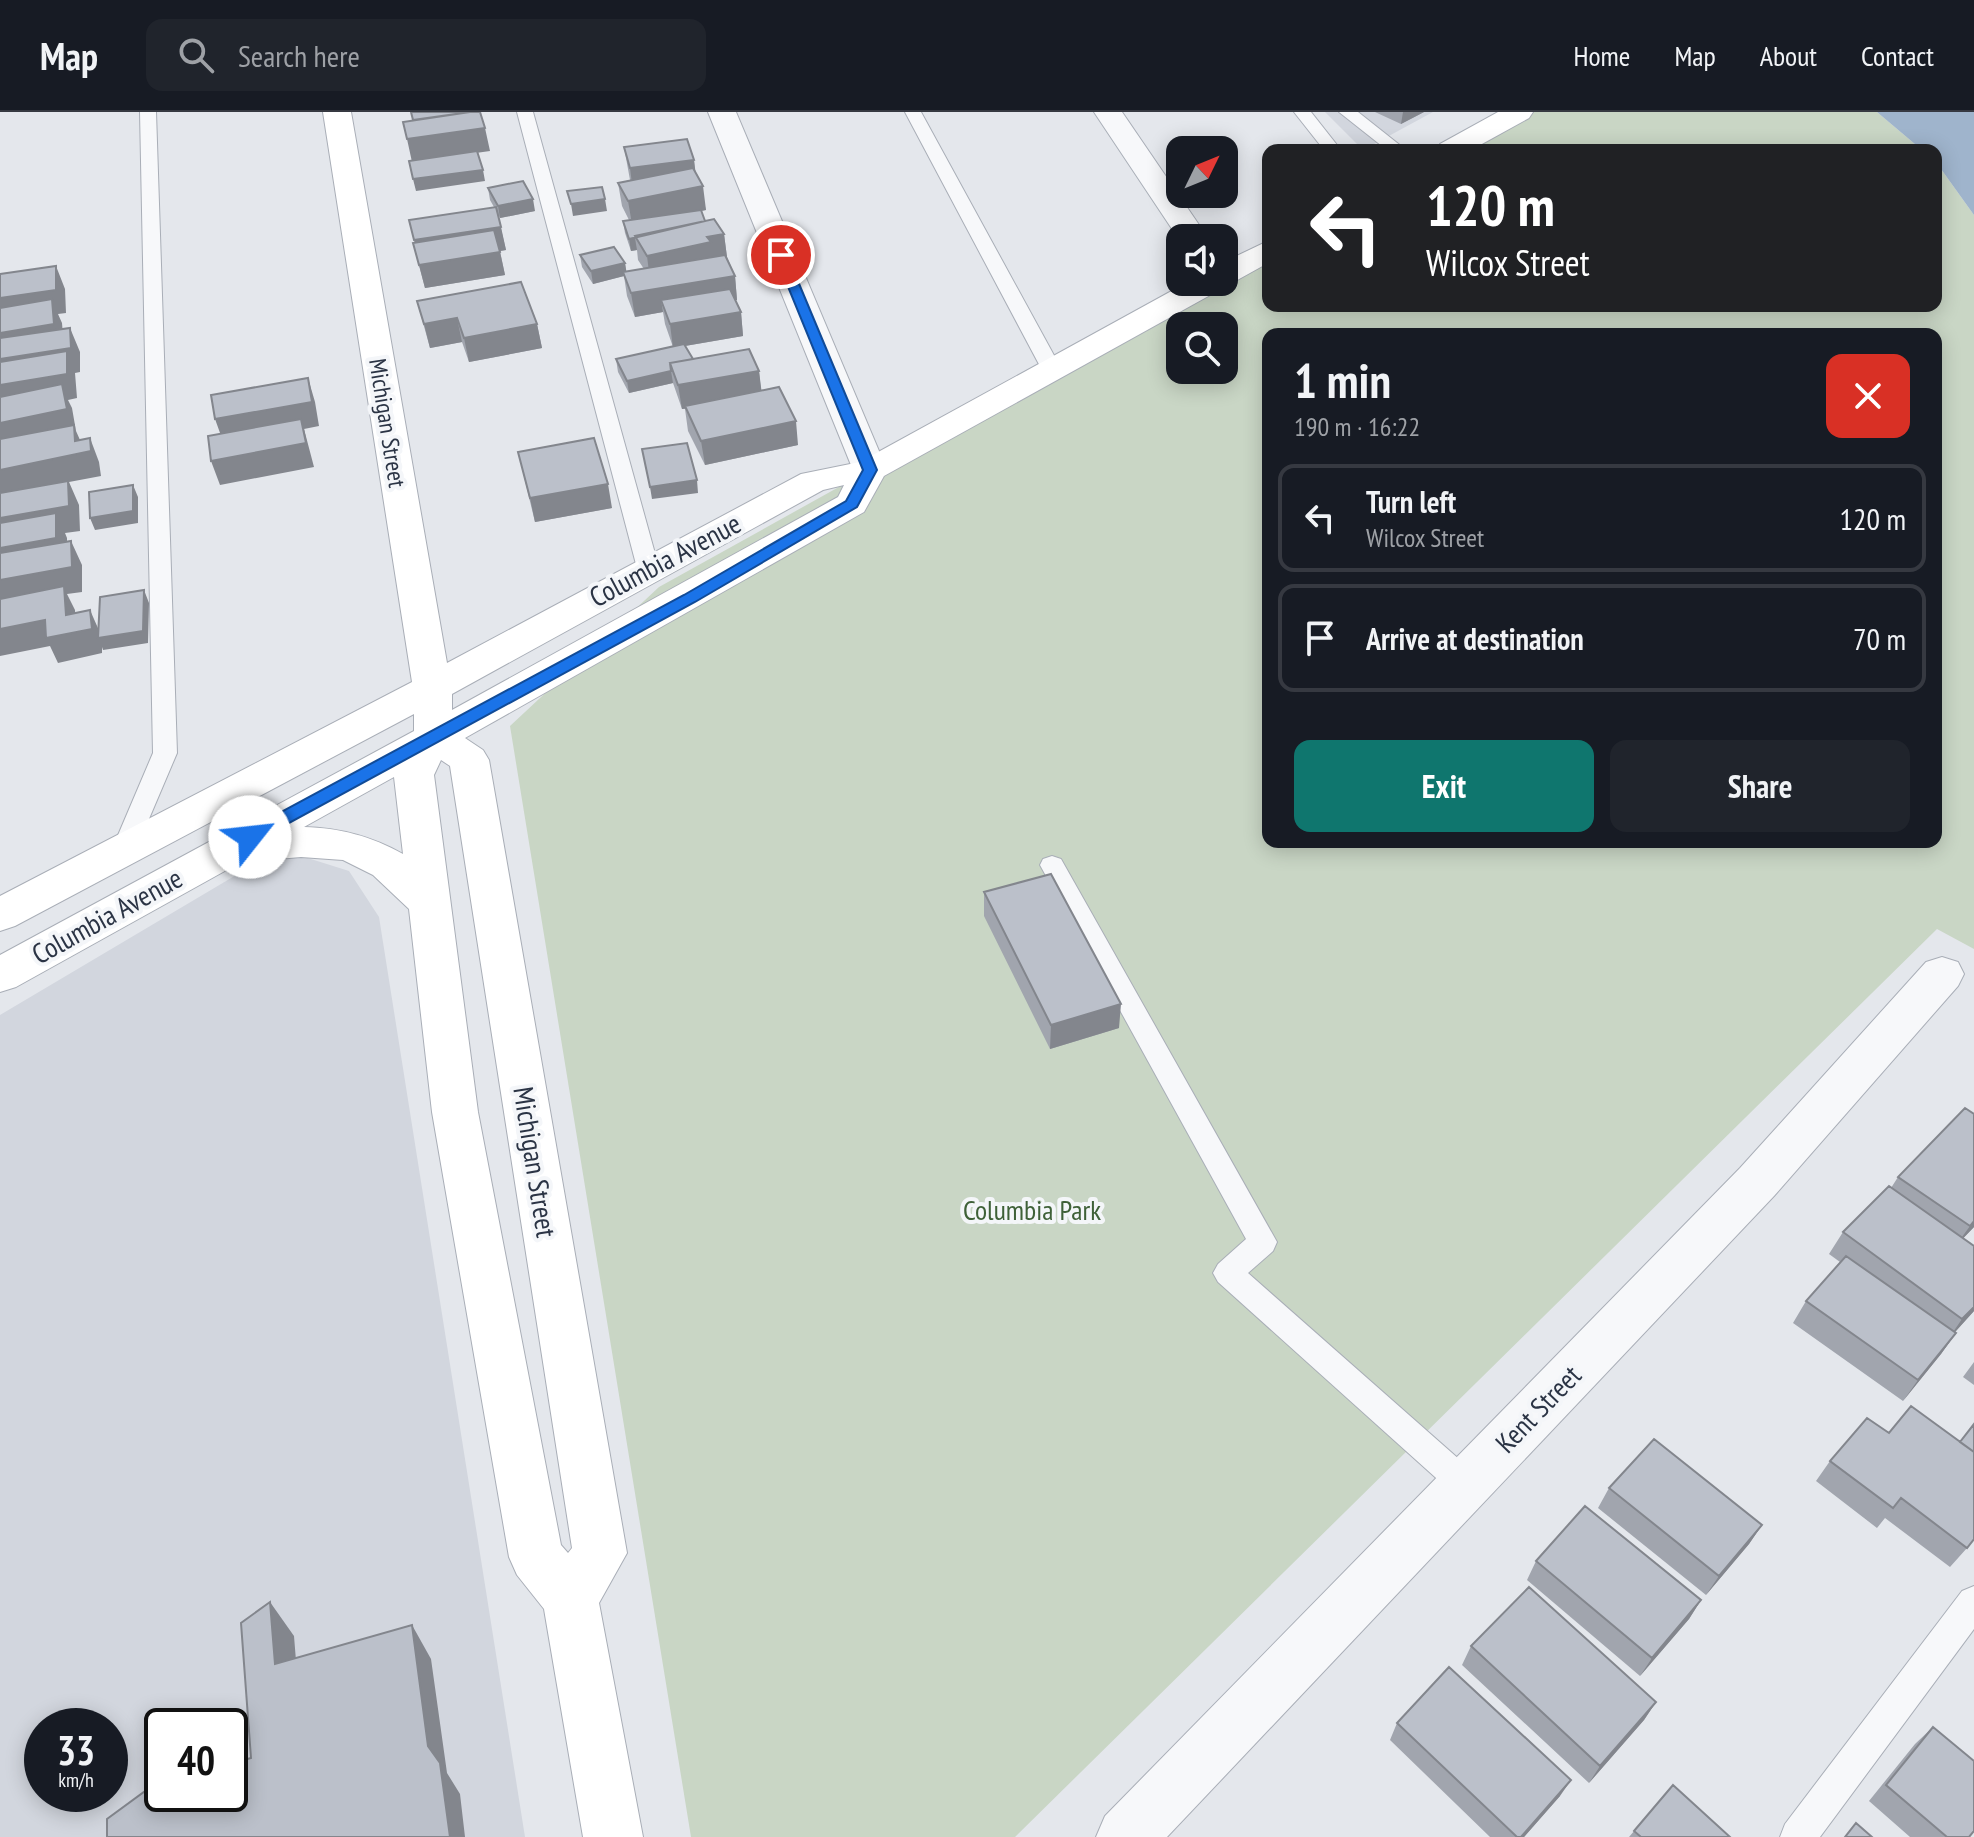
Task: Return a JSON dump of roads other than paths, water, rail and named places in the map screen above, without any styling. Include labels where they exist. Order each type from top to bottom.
[{"type":"main road","name":"Michigan Street","points":[[337,112],[433,711],[469,760],[600,1553],[570,1598]]},
{"type":"main road","points":[[1461,144],[1519,112]]},
{"type":"main road","points":[[1238,267],[1262,253]]},
{"type":"main road","name":"Columbia Avenue","points":[[0,975],[223,852],[648,568],[813,481],[870,470],[1186,296]]},
{"type":"main road","name":"Columbia Avenue","points":[[0,915],[125,847],[689,598],[852,504],[870,470]]},
{"type":"main road","points":[[433,711],[414,775],[455,1112],[536,1557],[570,1598],[613,1837]]},
{"type":"main road","points":[[223,852],[287,842],[333,841],[374,853],[397,869],[429,903]]},
{"type":"street","points":[[722,112],[870,470]]},
{"type":"street","points":[[1108,112],[1184,224]]},
{"type":"street","name":"Kent Street","points":[[1126,1837],[1757,1182],[1942,974]]},
{"type":"lane","points":[[125,847],[165,753],[148,112]]},
{"type":"lane","points":[[525,112],[648,568]]},
{"type":"lane","points":[[913,112],[1052,370]]},
{"type":"lane","points":[[1302,112],[1328,144]]},
{"type":"lane","points":[[1347,112],[1390,144]]},
{"type":"lane","points":[[1052,865],[1263,1242],[1228,1273],[1466,1485]]},
{"type":"lane","points":[[1798,1837],[1974,1602]]},
{"type":"water","points":[[1877,112],[1974,112],[1974,215],[1942,170],[1942,144],[1915,144]]},
{"type":"park label","name":"Columbia Park","points":[[1032,1210]]}]
